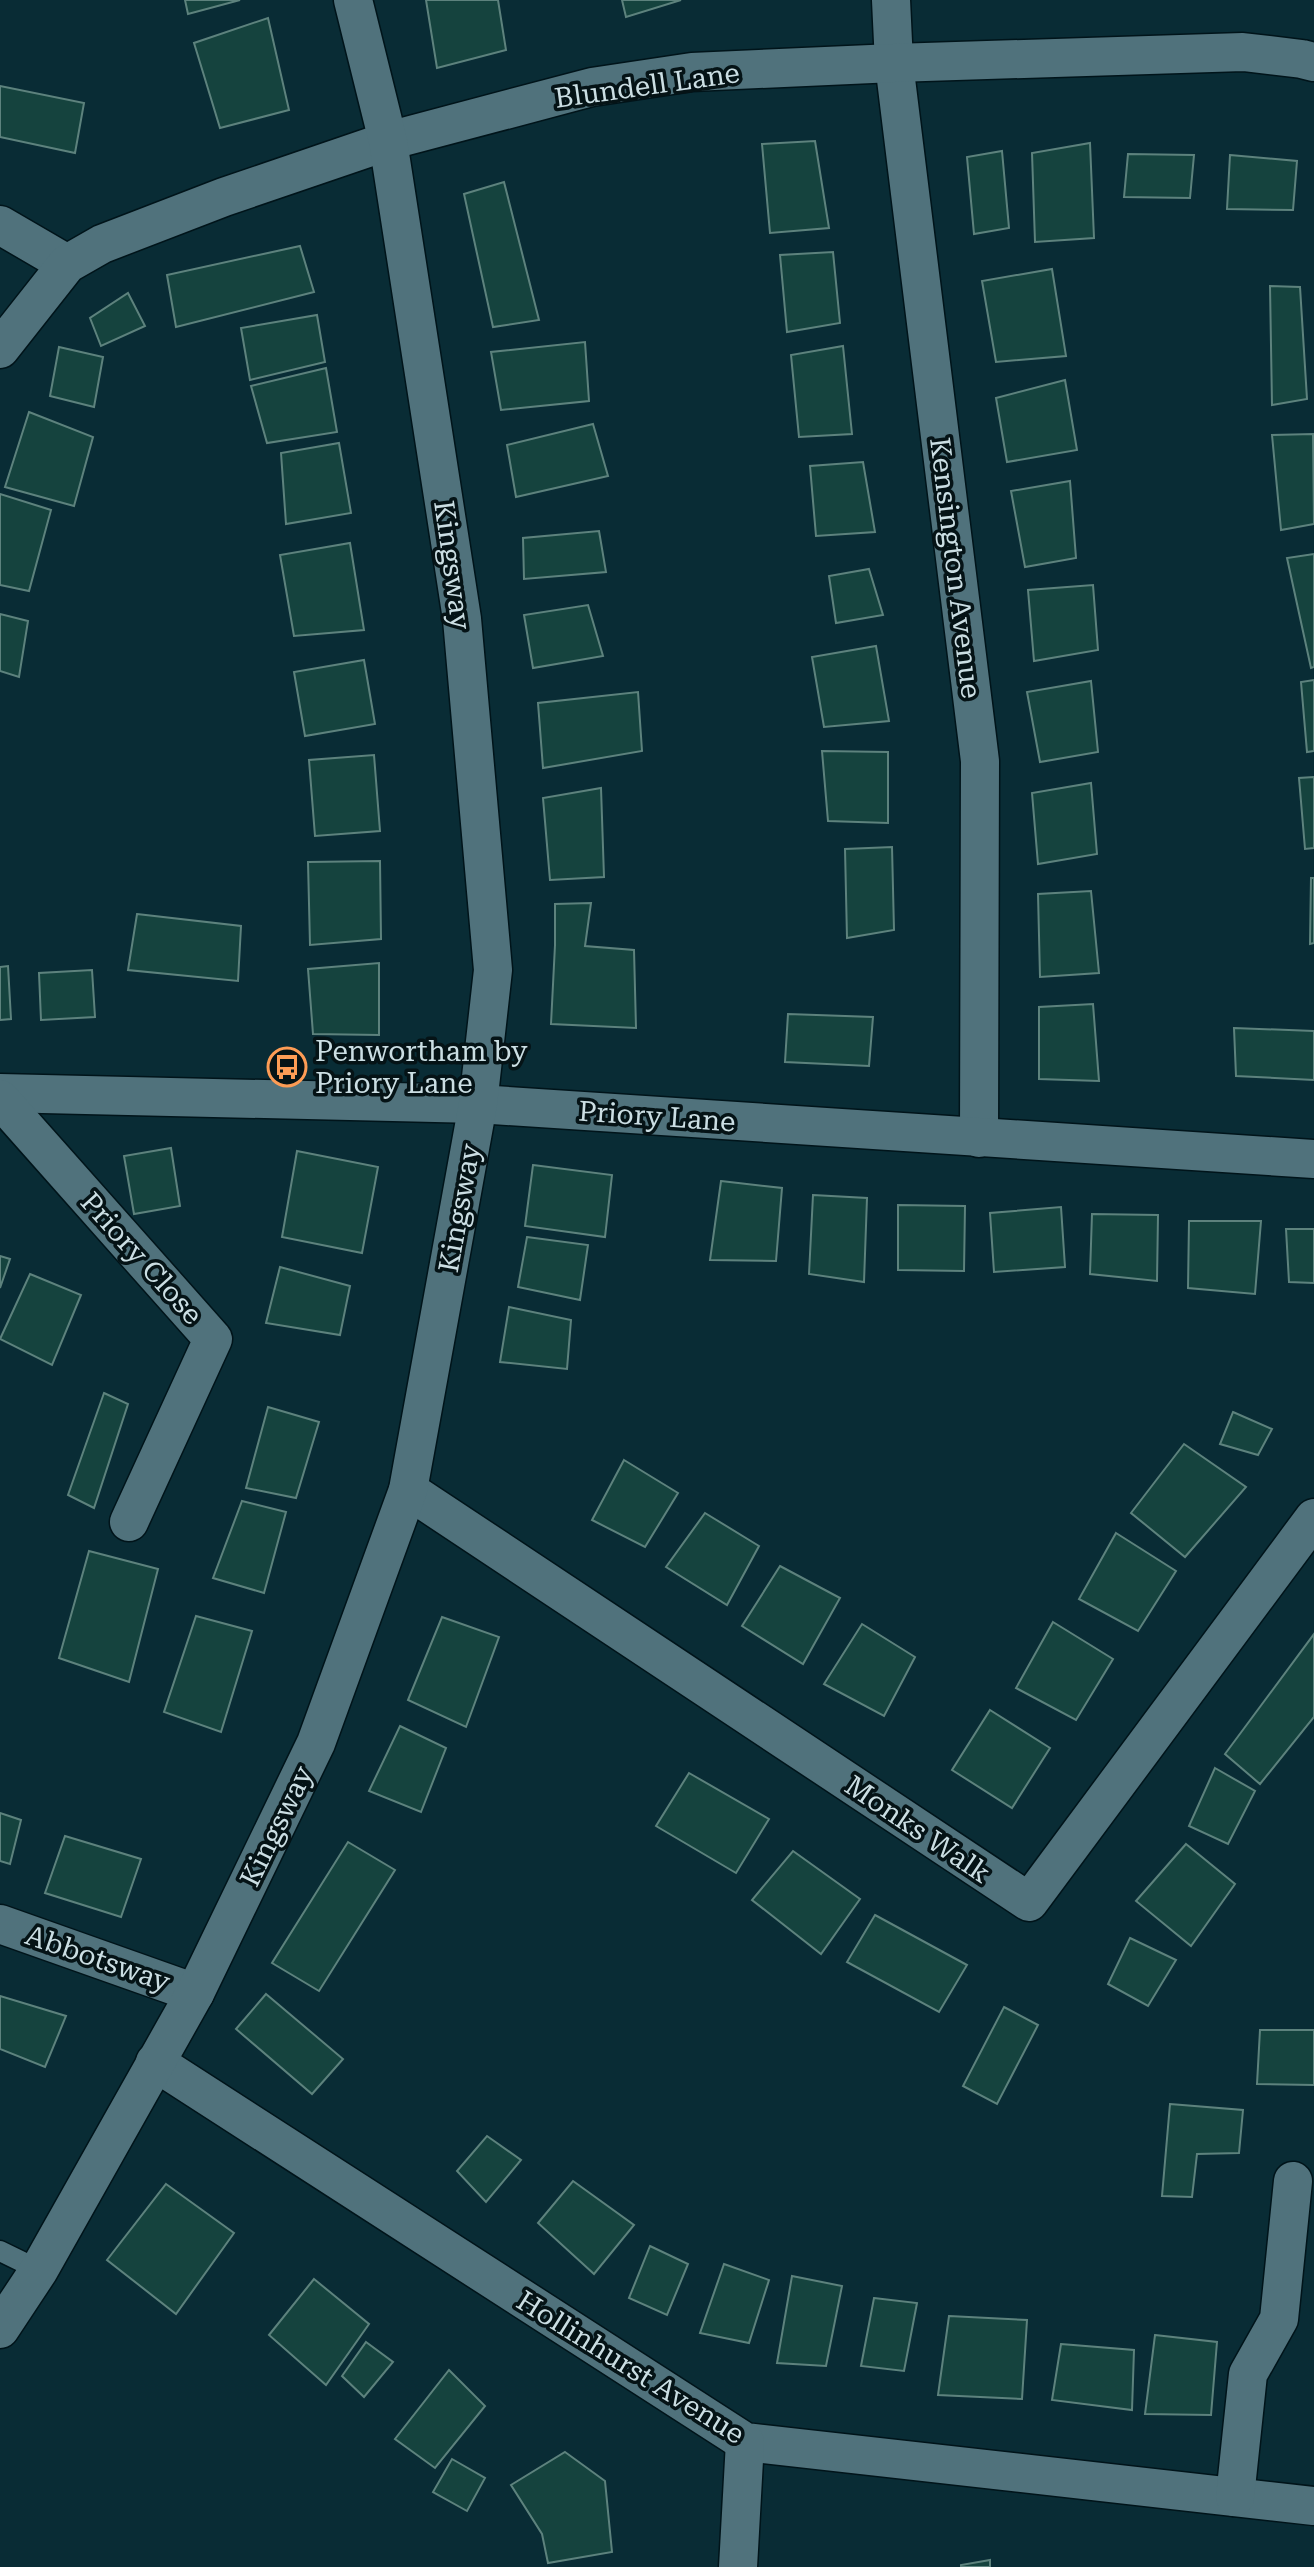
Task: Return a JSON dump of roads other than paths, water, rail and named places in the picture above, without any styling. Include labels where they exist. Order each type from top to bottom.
[{"type":"street","name":"Kingsway","points":[[0,2329],[39,2270],[195,1993],[316,1743],[408,1490],[478,1104],[493,970],[462,619],[388,141],[353,0]]},
{"type":"street","name":"Kensington Avenue","points":[[891,0],[894,63],[980,761],[979,1138]]},
{"type":"street","name":"Blundell Lane","points":[[0,349],[67,264],[102,244],[224,197],[388,141],[592,87],[692,72],[894,63],[1243,52],[1314,62]]},
{"type":"street","points":[[0,225],[67,264]]},
{"type":"street","name":"Priory Lane","points":[[0,1093],[478,1104],[1314,1159]]},
{"type":"street","name":"Priory Close","points":[[0,1099],[213,1339],[129,1522]]},
{"type":"street","name":"Monks Walk","points":[[408,1490],[1029,1902],[1314,1518]]},
{"type":"street","name":"Abbotsway","points":[[0,1924],[195,1993]]},
{"type":"street","name":"Hollinhurst Avenue","points":[[155,2062],[745,2442],[1314,2506]]},
{"type":"street","points":[[1235,2497],[1248,2374],[1279,2319],[1293,2181]]},
{"type":"street","points":[[738,2567],[745,2442]]},
{"type":"lane","points":[[0,2251],[39,2270]]},
{"type":"place","name":"Penwortham by Priory Lane","points":[[287,1067]]}]
